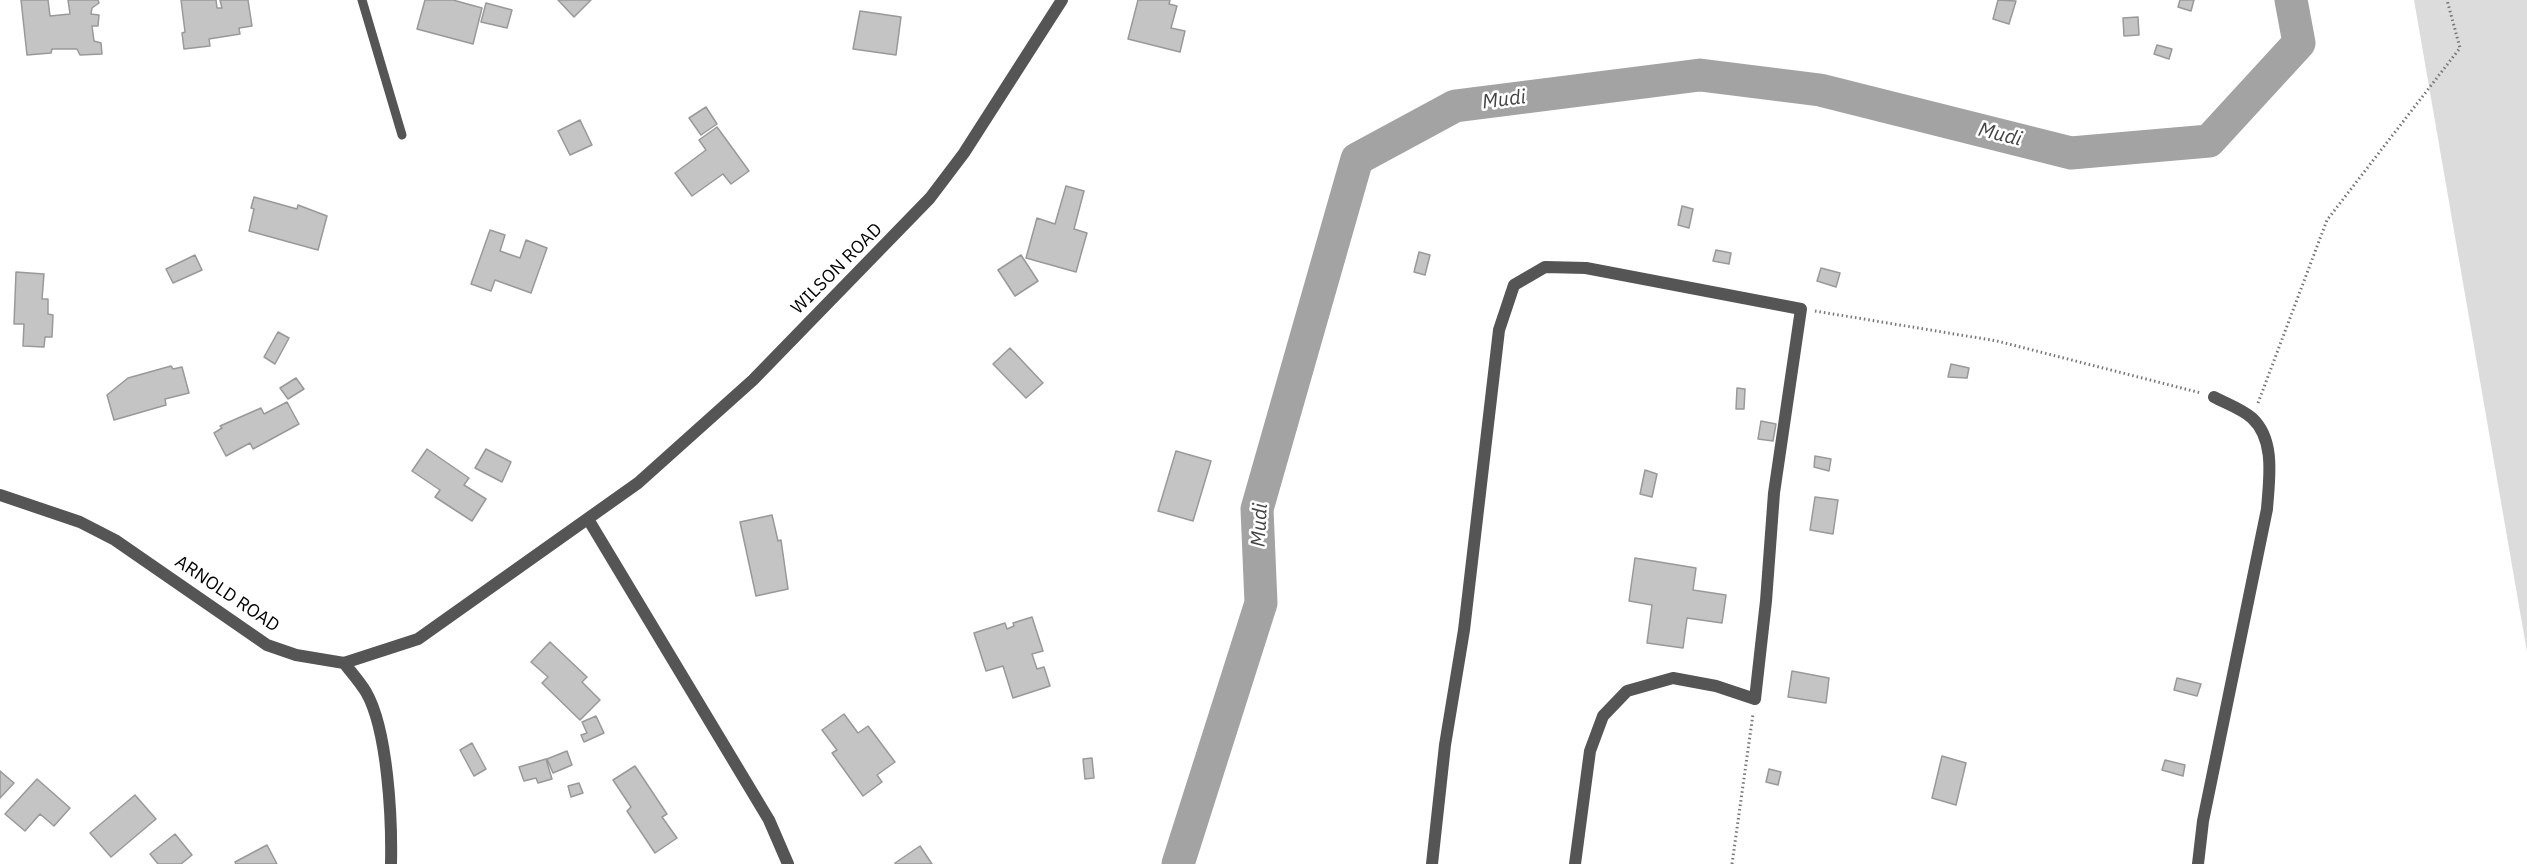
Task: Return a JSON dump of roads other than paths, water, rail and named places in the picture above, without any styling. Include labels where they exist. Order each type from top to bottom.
[{"type":"street","name":"WILSON ROAD","points":[[588,519],[638,483],[753,380],[930,198],[964,153],[1062,0]]},
{"type":"street","points":[[1431,864],[1445,745],[1464,630],[1499,330],[1514,285],[1545,267],[1586,268],[1801,309],[1774,493],[1766,601],[1755,699],[1716,686],[1673,678],[1627,691],[1603,716],[1590,751],[1575,864]]},
{"type":"street","points":[[2198,864],[2203,821],[2267,509],[2270,461],[2264,438],[2252,418],[2214,397]]},
{"type":"street","name":"ARNOLD ROAD","points":[[0,495],[80,522],[115,540],[267,645],[296,655],[344,663],[418,639],[588,519]]},
{"type":"street","points":[[588,519],[769,820],[788,864]]},
{"type":"street","points":[[344,663],[367,693],[379,729],[392,836],[391,864]]},
{"type":"lane","points":[[362,0],[402,135]]},
{"type":"waterway","name":"Mudi","points":[[1178,864],[1261,603],[1257,509],[1357,159],[1455,106],[1700,75],[1820,90],[2071,153],[2209,141],[2299,43],[2291,0]]}]
